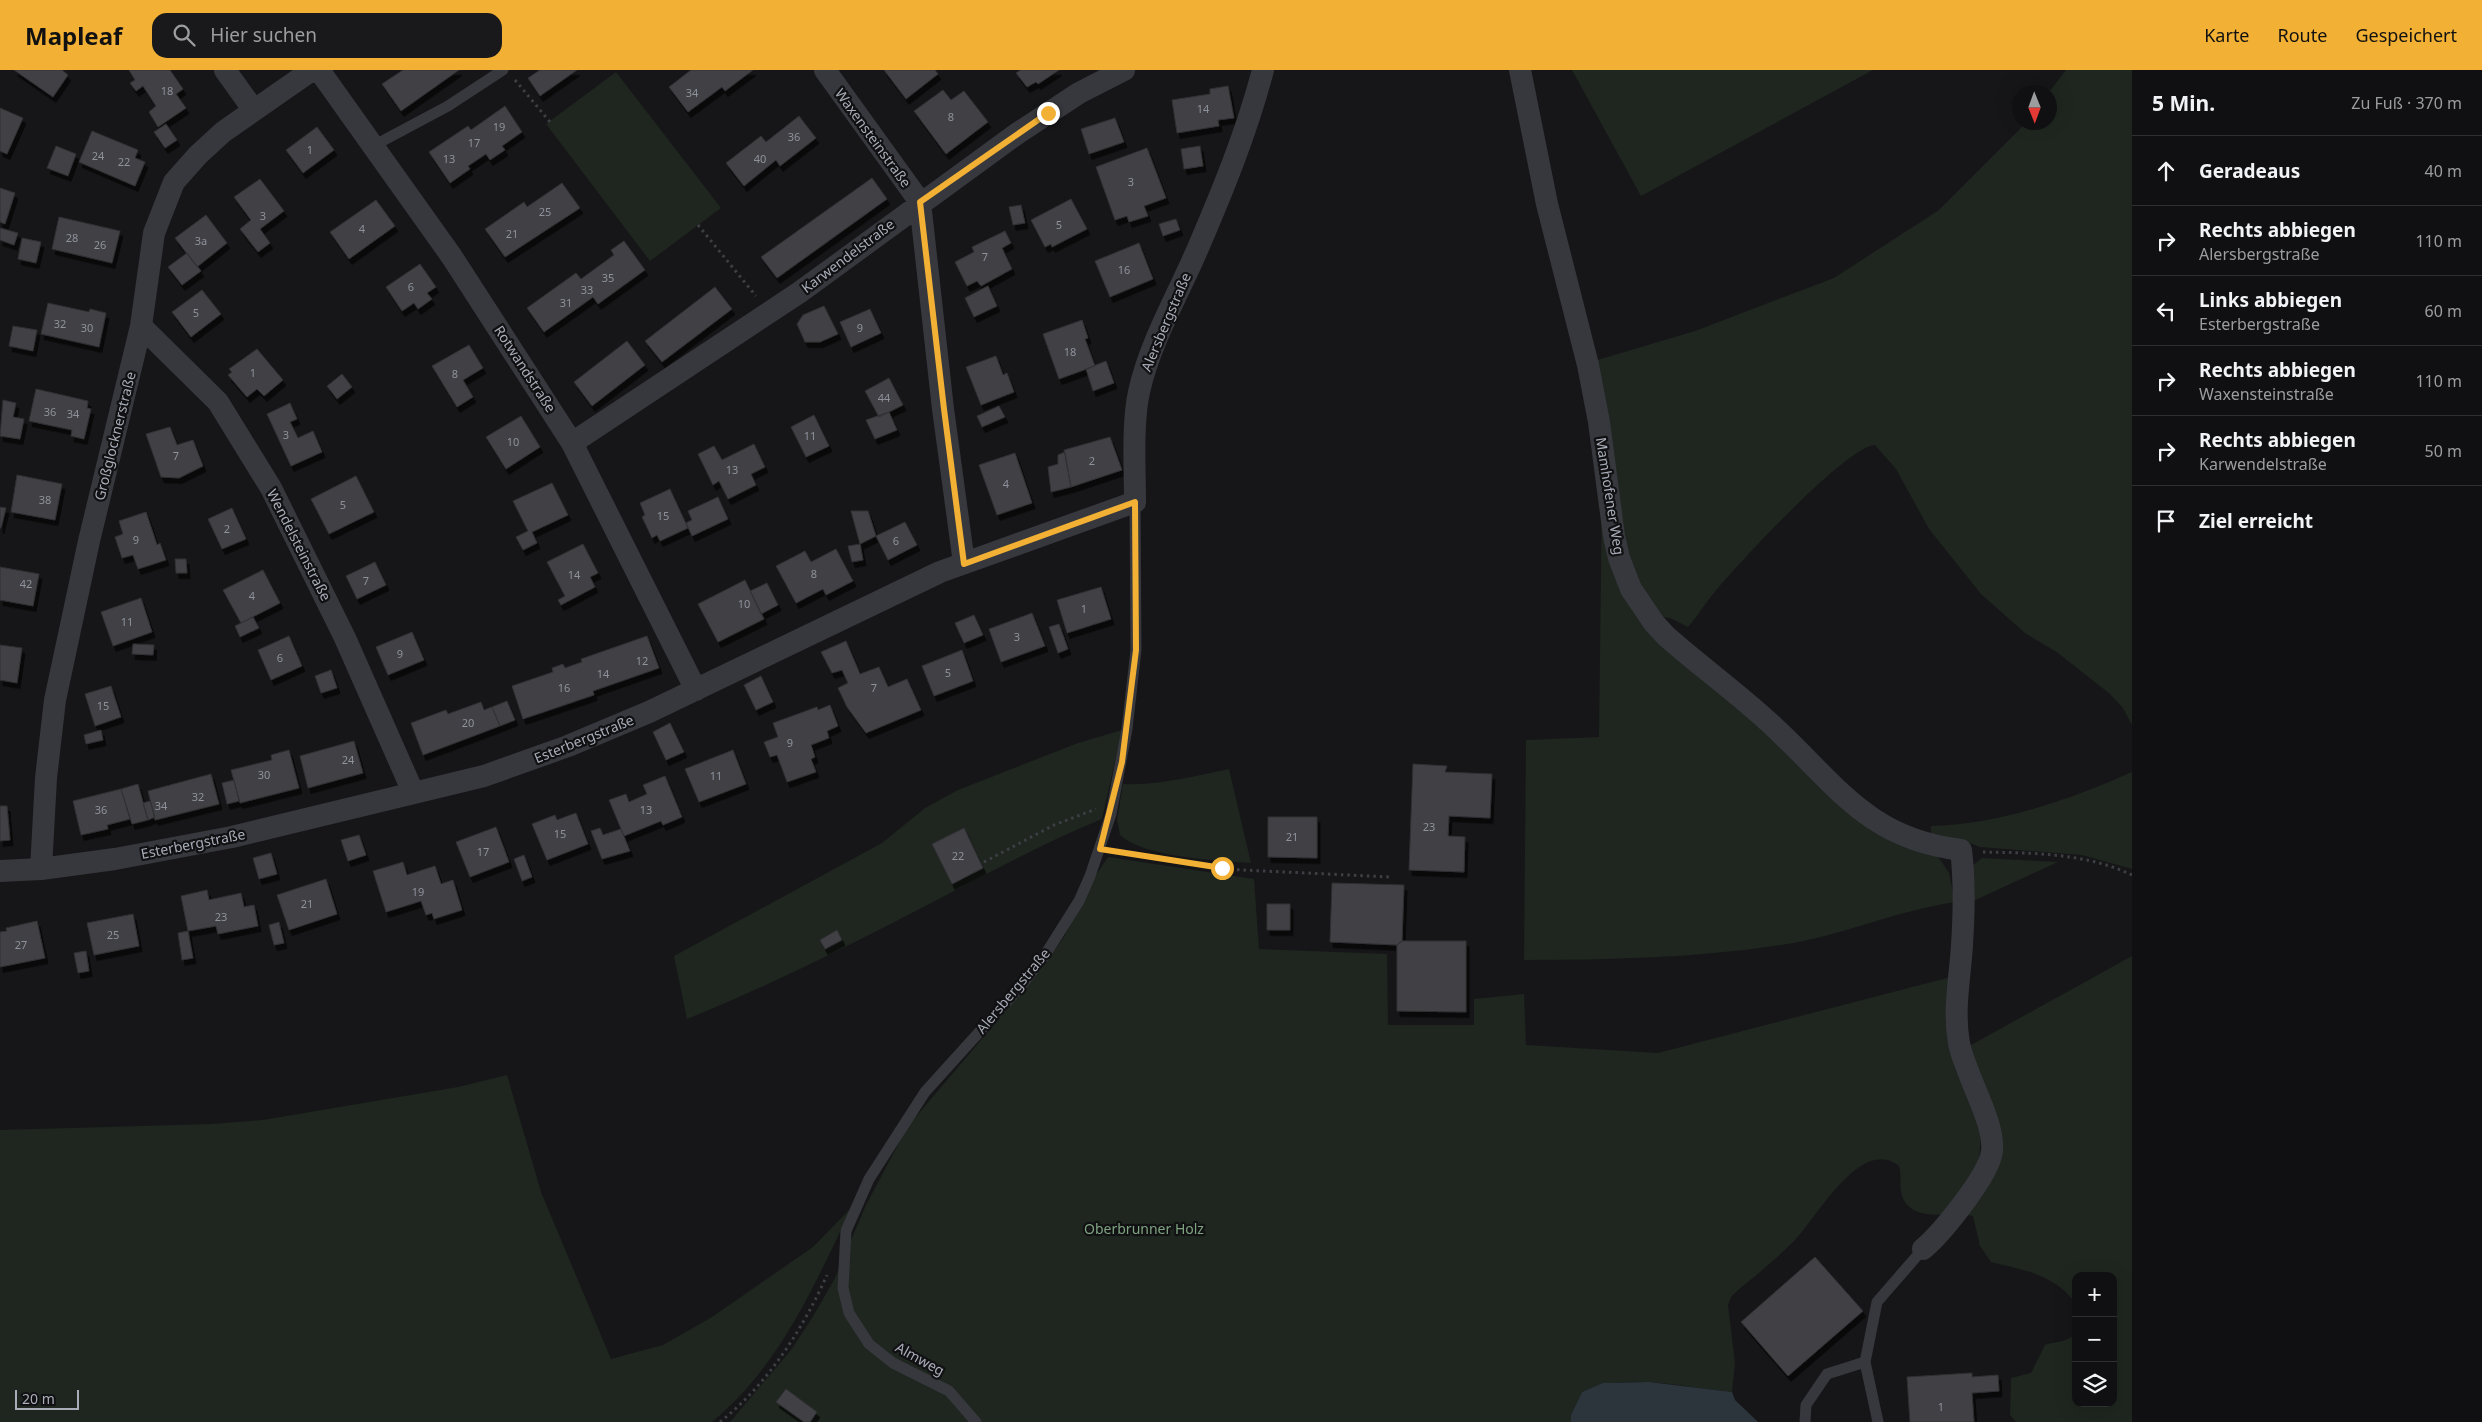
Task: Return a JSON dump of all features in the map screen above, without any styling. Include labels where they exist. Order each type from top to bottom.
[{"type":"street","points":[[226,70],[253,109]]},
{"type":"street","name":"Großglocknerstraße","points":[[41,869],[46,778],[55,700],[75,603],[141,326],[154,233],[174,182],[210,143],[253,109],[312,70]]},
{"type":"street","name":"Rotwandstraße","points":[[319,70],[452,257],[572,443],[696,690]]},
{"type":"street","name":"Waxensteinstraße","points":[[825,70],[920,202],[964,564]]},
{"type":"street","name":"Karwendelstraße","points":[[572,443],[769,312],[920,202],[1048,113],[1080,93],[1124,70]]},
{"type":"street","name":"Alersbergstraße","points":[[1135,502],[1138,395],[1146,365],[1198,248],[1235,158],[1252,111],[1263,70]]},
{"type":"street","name":"Mamhofener Weg","points":[[1520,70],[1547,204],[1588,365],[1599,422],[1614,536],[1624,572],[1632,589],[1654,623],[1666,636],[1774,726],[1854,806],[1894,830],[1935,846],[1961,850]]},
{"type":"street","name":"Wendelsteinstraße","points":[[141,326],[218,402],[271,488],[345,638],[414,792]]},
{"type":"street","name":"Esterbergstraße","points":[[0,870],[41,869],[115,859],[232,837],[484,776],[548,754],[649,712],[940,572],[1135,502]]},
{"type":"street","points":[[1923,1249],[1938,1237],[1976,1184],[1989,1164],[1992,1152],[1992,1143],[1984,1116],[1967,1074],[1958,1042],[1956,994],[1962,945],[1963,913],[1961,850]]},
{"type":"lane","points":[[373,146],[448,106],[503,70]]},
{"type":"lane","name":"Alersbergstraße","points":[[846,1231],[869,1179],[925,1092],[1020,987],[1045,955],[1078,901],[1100,849],[1113,803],[1127,729],[1136,650],[1135,502]]},
{"type":"lane","name":"Almweg","points":[[846,1231],[843,1288],[849,1313],[869,1344],[893,1363],[949,1391],[976,1422]]},
{"type":"lane","points":[[1878,1422],[1864,1362],[1877,1302],[1923,1249]]},
{"type":"lane","points":[[1804,1422],[1806,1405],[1827,1374],[1864,1362]]},
{"type":"path","points":[[512,77],[550,122]]},
{"type":"path","points":[[698,225],[769,312]]},
{"type":"path","points":[[984,862],[1054,825],[1113,803]]},
{"type":"path","points":[[1100,849],[1222,868],[1390,877]]},
{"type":"path","points":[[1961,850],[2050,854],[2077,858],[2132,875]]},
{"type":"path","points":[[720,1422],[757,1387],[785,1349],[818,1295],[829,1271]]},
{"type":"green space","points":[[1572,70],[1873,70],[1641,196]]},
{"type":"green space","points":[[2066,70],[2132,70],[2132,725],[2123,708],[2110,694],[2058,653],[2025,633],[1981,594],[1929,529],[1896,469],[1875,445],[1861,450],[1842,464],[1794,507],[1730,574],[1688,627],[1670,618],[1656,616],[1629,570],[1594,361],[1695,331],[1834,278],[1939,210],[2019,130],[2057,130],[2057,85],[2054,85]]},
{"type":"green space","points":[[616,72],[721,208],[650,261],[546,124]]},
{"type":"green space","points":[[1602,491],[1652,630],[1939,858],[1949,873],[1955,902],[1914,910],[1813,939],[1760,948],[1659,957],[1524,960],[1526,740],[1599,737]]},
{"type":"green space","points":[[1122,730],[1102,819],[1037,848],[810,964],[687,1019],[674,956],[882,843],[925,808],[958,790],[1078,743]]},
{"type":"green space","points":[[1229,769],[1251,863],[1201,859],[1163,853],[1131,843],[1120,835],[1117,820],[1123,784],[1163,782]]},
{"type":"green space","points":[[2132,772],[2132,869],[2082,855],[1980,847],[1967,842],[1931,835],[1931,826],[1983,821],[2034,809],[2084,792]]},
{"type":"green space","name":"Oberbrunner Holz","points":[[1108,857],[1254,879],[1259,949],[1387,954],[1388,1025],[1474,1025],[1474,999],[1524,994],[1526,1045],[1658,1053],[1951,977],[1949,1024],[1953,1060],[1980,1125],[1979,1159],[1992,1161],[1992,1132],[1984,1104],[1962,1050],[2132,956],[2132,1422],[2016,1422],[2010,1415],[2011,1378],[2031,1373],[2045,1345],[2072,1337],[2072,1407],[2117,1407],[2117,1272],[2072,1272],[2072,1299],[2058,1286],[2038,1275],[1991,1262],[1980,1246],[1973,1216],[1934,1215],[1914,1210],[1907,1205],[1902,1196],[1899,1166],[1884,1159],[1870,1162],[1855,1170],[1827,1199],[1794,1241],[1731,1297],[1728,1305],[1735,1363],[1732,1392],[1635,1382],[1598,1386],[1582,1392],[1571,1415],[1571,1422],[730,1422],[791,1350],[812,1318],[834,1280],[866,1205],[908,1126],[1038,973],[1064,937],[1096,875]]},
{"type":"green space","points":[[1982,858],[2058,862],[1969,903],[1971,867]]},
{"type":"green space","points":[[507,1075],[541,1192],[611,1359],[663,1345],[712,1317],[813,1247],[851,1208],[809,1295],[776,1350],[736,1400],[712,1422],[0,1422],[0,1130],[212,1124],[263,1120],[458,1087]]},
{"type":"shaded area","points":[[1649,1382],[1732,1392],[1735,1400],[1758,1422],[1571,1422],[1571,1415],[1582,1392],[1603,1383]]},
{"type":"building","points":[[14,70],[62,70],[68,75],[53,97]]},
{"type":"building","points":[[129,70],[170,70],[183,89],[176,94],[186,108],[158,127],[149,112],[156,106],[143,86],[136,91],[130,83],[135,80]]},
{"type":"building","points":[[403,70],[459,70],[401,111],[382,84]]},
{"type":"building","points":[[540,70],[577,70],[540,96],[528,78]]},
{"type":"building","points":[[691,70],[753,70],[725,91],[722,87],[688,112],[669,87]]},
{"type":"building","points":[[884,70],[935,70],[938,74],[906,99]]},
{"type":"building","points":[[1021,70],[1059,70],[1038,84],[1036,82],[1027,87],[1016,73]]},
{"type":"building","points":[[1228,86],[1234,118],[1218,120],[1219,126],[1177,133],[1172,100],[1210,94],[1210,89]]},
{"type":"building","points":[[943,90],[951,100],[964,91],[988,122],[946,154],[914,111]]},
{"type":"building","points":[[505,106],[522,132],[502,146],[505,150],[490,160],[486,154],[468,166],[470,169],[450,183],[429,152],[468,126],[471,130]]},
{"type":"building","points":[[0,108],[23,118],[7,154],[0,151]]},
{"type":"building","points":[[799,116],[816,138],[780,166],[776,160],[744,186],[726,163],[761,136],[766,142]]},
{"type":"building","points":[[1115,118],[1124,142],[1089,154],[1081,129]]},
{"type":"building","points":[[166,124],[177,140],[165,148],[154,132]]},
{"type":"building","points":[[317,127],[334,150],[303,173],[286,150]]},
{"type":"building","points":[[92,131],[138,150],[135,158],[145,162],[135,186],[79,162]]},
{"type":"building","points":[[56,146],[76,154],[68,176],[47,168]]},
{"type":"building","points":[[1200,146],[1203,166],[1184,169],[1181,149]]},
{"type":"building","points":[[1147,148],[1166,198],[1144,206],[1148,216],[1129,222],[1127,216],[1115,220],[1096,167]]},
{"type":"building","points":[[872,178],[887,199],[777,278],[761,257]]},
{"type":"building","points":[[260,179],[284,211],[260,229],[270,243],[258,252],[240,229],[251,220],[234,197]]},
{"type":"building","points":[[562,183],[580,208],[505,257],[485,229],[524,202],[527,207]]},
{"type":"building","points":[[0,188],[15,193],[5,224],[0,222]]},
{"type":"building","points":[[1071,199],[1087,229],[1052,247],[1051,244],[1045,247],[1031,220]]},
{"type":"building","points":[[376,200],[395,226],[349,259],[330,232]]},
{"type":"building","points":[[1021,205],[1025,223],[1013,225],[1009,207]]},
{"type":"building","points":[[206,215],[227,243],[197,267],[175,238]]},
{"type":"building","points":[[59,217],[120,231],[112,263],[52,249]]},
{"type":"building","points":[[1176,219],[1180,230],[1163,236],[1159,224]]},
{"type":"building","points":[[0,228],[18,233],[14,245],[0,240]]},
{"type":"building","points":[[1005,231],[1011,243],[1002,248],[1012,269],[981,286],[977,281],[967,286],[955,262],[974,252],[972,247]]},
{"type":"building","points":[[22,238],[41,242],[36,263],[18,259]]},
{"type":"building","points":[[624,241],[645,270],[598,304],[593,297],[544,332],[527,308],[576,273],[581,279],[614,255],[611,250]]},
{"type":"building","points":[[1139,243],[1153,279],[1110,297],[1095,261]]},
{"type":"building","points":[[187,253],[201,271],[182,285],[168,267]]},
{"type":"building","points":[[420,264],[436,287],[427,293],[432,299],[418,309],[414,303],[402,311],[386,287]]},
{"type":"building","points":[[988,286],[997,306],[974,317],[965,298]]},
{"type":"building","points":[[715,287],[732,309],[662,362],[645,341]]},
{"type":"building","points":[[202,290],[221,314],[191,337],[172,312]]},
{"type":"building","points":[[48,303],[89,312],[90,309],[106,313],[99,347],[41,334]]},
{"type":"building","points":[[824,306],[838,334],[820,342],[805,342],[797,324],[803,315]]},
{"type":"building","points":[[870,309],[881,333],[851,347],[840,322]]},
{"type":"building","points":[[1082,320],[1088,338],[1085,339],[1095,366],[1059,379],[1043,334]]},
{"type":"building","points":[[13,326],[37,330],[33,351],[9,346]]},
{"type":"building","points":[[627,341],[645,365],[592,406],[574,382]]},
{"type":"building","points":[[469,345],[483,368],[463,380],[473,397],[457,407],[432,366]]},
{"type":"building","points":[[257,349],[283,380],[264,396],[257,389],[247,397],[228,375],[232,372],[229,369]]},
{"type":"building","points":[[996,356],[1003,375],[1007,373],[1014,392],[981,405],[966,367]]},
{"type":"building","points":[[1106,361],[1114,383],[1093,391],[1086,369]]},
{"type":"building","points":[[342,374],[352,387],[337,399],[327,386]]},
{"type":"building","points":[[889,378],[903,405],[879,417],[865,391]]},
{"type":"building","points":[[36,389],[88,401],[87,408],[91,409],[84,439],[71,436],[72,430],[29,421]]},
{"type":"building","points":[[3,400],[16,403],[13,417],[24,419],[20,439],[0,436]]},
{"type":"building","points":[[290,403],[297,419],[290,422],[298,438],[313,431],[322,452],[291,466],[267,414]]},
{"type":"building","points":[[999,406],[1005,417],[982,427],[977,416]]},
{"type":"building","points":[[889,412],[897,430],[875,439],[866,420]]},
{"type":"building","points":[[814,415],[829,446],[806,457],[791,427]]},
{"type":"building","points":[[521,416],[540,447],[506,469],[486,437]]},
{"type":"building","points":[[170,427],[177,445],[193,440],[203,466],[179,478],[161,477],[146,434]]},
{"type":"building","points":[[1110,437],[1122,470],[1071,487],[1064,450]]},
{"type":"building","points":[[754,444],[765,467],[751,474],[756,485],[728,499],[719,481],[713,485],[698,454],[714,446],[722,460]]},
{"type":"building","points":[[1065,452],[1071,487],[1051,492],[1048,467],[1058,464],[1058,455]]},
{"type":"building","points":[[1015,453],[1032,503],[997,515],[979,465]]},
{"type":"building","points":[[17,475],[62,484],[55,520],[11,512]]},
{"type":"building","points":[[356,476],[374,512],[329,534],[311,499]]},
{"type":"building","points":[[552,483],[568,515],[532,532],[537,543],[523,550],[516,537],[528,531],[513,501]]},
{"type":"building","points":[[670,489],[688,528],[660,541],[657,535],[652,538],[642,517],[645,515],[640,503]]},
{"type":"building","points":[[718,497],[728,519],[692,536],[686,523],[692,520],[688,511]]},
{"type":"building","points":[[0,507],[6,508],[1,528],[0,528]]},
{"type":"building","points":[[232,508],[246,539],[222,549],[208,519]]},
{"type":"building","points":[[851,511],[868,511],[876,536],[860,544]]},
{"type":"building","points":[[146,512],[157,545],[160,543],[166,560],[138,569],[133,555],[122,558],[115,537],[123,534],[119,521]]},
{"type":"building","points":[[905,522],[917,545],[888,560],[876,536]]},
{"type":"building","points":[[583,544],[598,573],[590,577],[595,587],[561,605],[558,600],[565,596],[547,562]]},
{"type":"building","points":[[860,544],[863,560],[852,562],[848,546]]},
{"type":"building","points":[[836,549],[853,581],[826,595],[823,589],[796,603],[776,566],[805,551],[811,562]]},
{"type":"building","points":[[175,559],[186,559],[187,573],[176,573]]},
{"type":"building","points":[[375,562],[386,585],[357,599],[346,576]]},
{"type":"building","points":[[0,567],[39,574],[33,606],[0,600]]},
{"type":"building","points":[[263,570],[280,603],[241,623],[223,590]]},
{"type":"building","points":[[745,580],[764,619],[718,642],[698,604]]},
{"type":"building","points":[[767,583],[778,605],[761,614],[750,591]]},
{"type":"building","points":[[1101,587],[1111,619],[1067,633],[1057,600]]},
{"type":"building","points":[[141,598],[152,632],[113,646],[101,612]]},
{"type":"building","points":[[1032,613],[1045,646],[1001,662],[989,629]]},
{"type":"building","points":[[974,615],[983,635],[964,643],[955,623]]},
{"type":"building","points":[[253,617],[259,628],[240,637],[235,626]]},
{"type":"building","points":[[1059,624],[1068,649],[1058,653],[1049,627]]},
{"type":"building","points":[[412,632],[424,660],[388,675],[376,647]]},
{"type":"building","points":[[289,636],[302,666],[271,680],[258,650]]},
{"type":"building","points":[[647,636],[659,668],[593,691],[594,695],[523,719],[512,686],[553,672],[552,668],[563,664],[565,668],[582,662],[581,659]]},
{"type":"building","points":[[846,641],[860,674],[879,667],[888,687],[907,679],[921,710],[866,733],[847,707],[838,688],[848,683],[842,670],[832,673],[821,652]]},
{"type":"building","points":[[133,644],[154,645],[153,655],[132,654]]},
{"type":"building","points":[[0,645],[22,648],[17,683],[0,680]]},
{"type":"building","points":[[962,650],[973,681],[934,696],[922,666]]},
{"type":"building","points":[[331,670],[337,688],[321,693],[315,676]]},
{"type":"building","points":[[761,676],[773,702],[756,710],[744,685]]},
{"type":"building","points":[[111,686],[121,717],[95,726],[85,694]]},
{"type":"building","points":[[507,701],[515,720],[500,726],[492,707]]},
{"type":"building","points":[[481,702],[484,710],[492,707],[500,726],[423,755],[411,723],[446,710],[448,714]]},
{"type":"building","points":[[830,705],[838,726],[827,731],[829,738],[811,745],[815,757],[811,759],[816,772],[787,782],[777,755],[770,757],[764,742],[778,737],[773,723],[817,707],[818,710]]},
{"type":"building","points":[[670,723],[684,752],[666,760],[653,732]]},
{"type":"building","points":[[101,730],[103,740],[86,744],[84,735]]},
{"type":"building","points":[[354,741],[363,773],[308,788],[300,756]]},
{"type":"building","points":[[289,750],[299,788],[240,803],[231,770],[272,760],[271,755]]},
{"type":"building","points":[[733,750],[746,784],[699,802],[685,769]]},
{"type":"building","points":[[1413,764],[1447,766],[1445,772],[1492,774],[1490,818],[1449,816],[1448,836],[1465,837],[1464,872],[1409,870]]},
{"type":"building","points":[[211,774],[219,804],[155,820],[148,791]]},
{"type":"building","points":[[665,776],[682,817],[663,825],[661,821],[624,836],[609,800],[626,794],[629,802],[647,794],[643,785]]},
{"type":"building","points":[[234,780],[239,801],[227,804],[222,783]]},
{"type":"building","points":[[138,784],[148,820],[132,824],[121,789]]},
{"type":"building","points":[[121,789],[130,819],[107,825],[108,829],[81,835],[73,801]]},
{"type":"building","points":[[150,801],[155,817],[148,820],[143,803]]},
{"type":"building","points":[[0,806],[7,806],[10,840],[0,841]]},
{"type":"building","points":[[576,813],[588,844],[547,860],[532,824],[555,815],[557,820]]},
{"type":"building","points":[[1268,817],[1317,817],[1317,858],[1268,857]]},
{"type":"building","points":[[496,827],[509,862],[470,877],[456,842]]},
{"type":"building","points":[[600,828],[603,835],[621,829],[630,851],[602,859],[591,831]]},
{"type":"building","points":[[964,828],[983,868],[952,884],[932,844]]},
{"type":"building","points":[[359,835],[366,855],[348,861],[341,840]]},
{"type":"building","points":[[271,853],[277,874],[259,879],[253,858]]},
{"type":"building","points":[[524,855],[532,877],[522,881],[514,859]]},
{"type":"building","points":[[403,862],[407,875],[435,866],[441,884],[453,880],[462,910],[434,919],[432,913],[426,915],[421,901],[386,912],[373,871]]},
{"type":"building","points":[[326,879],[337,914],[289,930],[277,895]]},
{"type":"building","points":[[1332,883],[1404,885],[1402,941],[1397,945],[1330,942]]},
{"type":"building","points":[[207,890],[209,900],[241,893],[244,907],[254,905],[258,926],[218,934],[216,926],[188,931],[181,896]]},
{"type":"building","points":[[1267,904],[1290,904],[1290,930],[1267,930]]},
{"type":"building","points":[[133,914],[139,946],[94,955],[87,923]]},
{"type":"building","points":[[37,921],[45,958],[0,967],[0,932],[7,931],[6,928]]},
{"type":"building","points":[[279,922],[284,943],[274,945],[269,925]]},
{"type":"building","points":[[837,930],[842,940],[825,949],[820,940]]},
{"type":"building","points":[[188,931],[193,958],[182,960],[178,933]]},
{"type":"building","points":[[1402,941],[1466,941],[1466,1012],[1397,1011],[1397,945]]},
{"type":"building","points":[[86,951],[89,971],[78,973],[74,953]]},
{"type":"building","points":[[1815,1257],[1863,1311],[1788,1376],[1741,1322]]},
{"type":"building","points":[[1972,1373],[1972,1377],[1998,1375],[1999,1391],[1972,1393],[1974,1422],[1910,1422],[1907,1377]]},
{"type":"building","points":[[786,1389],[817,1412],[810,1422],[804,1422],[776,1402]]},
{"type":"route","points":[[1048,113],[920,202],[964,564],[1135,502],[1136,650],[1122,762],[1111,814],[1100,849],[1222,868]]}]
